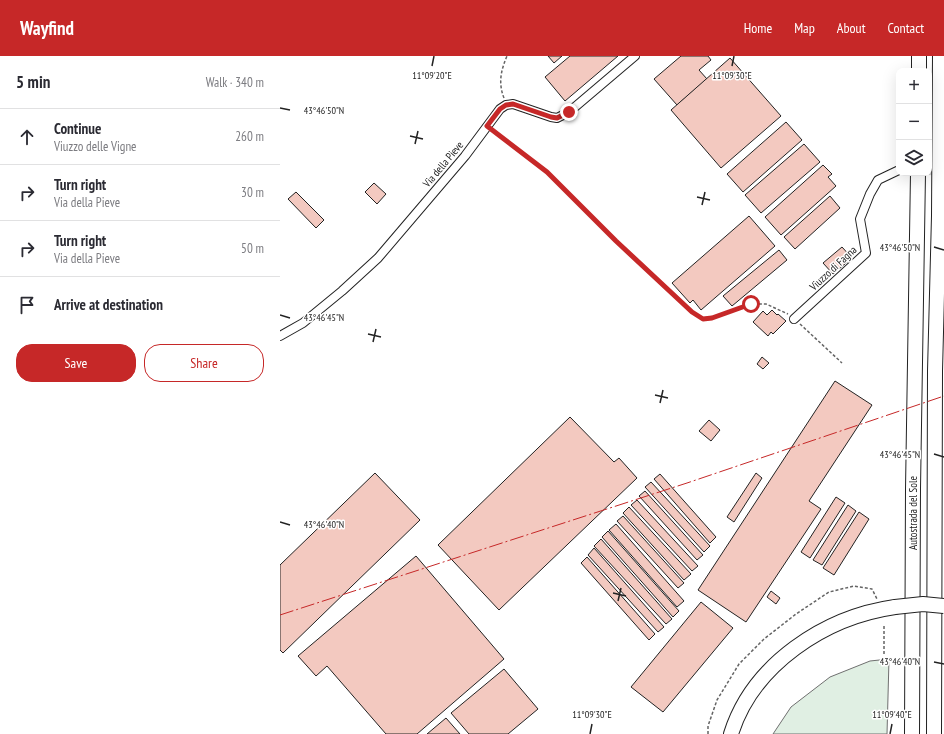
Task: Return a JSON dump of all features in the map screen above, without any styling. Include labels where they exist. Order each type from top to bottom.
[{"type":"highway","points":[[919,56],[919,68]]},
{"type":"highway","name":"Autostrada del Sole","points":[[934,734],[935,371],[939,216],[940,56]]},
{"type":"highway","name":"Autostrada del Sole","points":[[912,734],[913,489],[918,176]]},
{"type":"highway","points":[[939,216],[944,237]]},
{"type":"highway","points":[[738,734],[748,711],[776,675],[805,651],[822,640],[839,631],[896,611],[923,604],[944,606]]},
{"type":"highway","points":[[731,734],[737,716],[757,684],[788,654],[821,631],[839,622],[878,609],[944,613]]},
{"type":"highway","points":[[903,734],[903,712],[912,702]]},
{"type":"street","points":[[508,105],[513,104],[557,118],[569,112],[635,56]]},
{"type":"street","name":"Via della Pieve","points":[[280,336],[303,323],[342,291],[378,258],[465,156],[500,109],[508,105]]},
{"type":"street","name":"Viuzzo di Fagna","points":[[794,319],[866,253],[860,219],[870,194],[878,180],[896,171]]},
{"type":"path","points":[[507,56],[500,80],[503,96],[508,105]]},
{"type":"path","points":[[487,126],[547,172],[616,241],[692,312],[703,319],[712,318],[751,304],[766,304],[786,313],[794,319],[842,363]]},
{"type":"path","points":[[708,734],[708,726],[716,700],[739,664],[764,639],[796,614],[829,592],[854,586],[872,589],[879,603]]},
{"type":"path","points":[[884,626],[884,654]]},
{"type":"green space","points":[[889,659],[887,734],[773,734],[791,707],[830,677],[870,661]]},
{"type":"building","points":[[548,56],[562,56],[554,63]]},
{"type":"building","points":[[570,56],[618,56],[565,101],[545,77]]},
{"type":"building","points":[[681,56],[708,56],[711,60],[699,70],[707,79],[677,105],[654,79]]},
{"type":"building","points":[[730,58],[781,116],[721,168],[671,110]]},
{"type":"building","points":[[786,122],[802,140],[743,192],[727,174]]},
{"type":"building","points":[[804,144],[820,162],[761,213],[745,195]]},
{"type":"building","points":[[823,165],[832,174],[828,177],[836,186],[781,235],[765,217]]},
{"type":"building","points":[[374,183],[386,194],[377,204],[365,192]]},
{"type":"building","points":[[296,192],[324,220],[316,228],[288,199]]},
{"type":"building","points":[[830,196],[840,208],[795,249],[784,237]]},
{"type":"building","points":[[749,216],[775,246],[701,310],[693,300],[690,303],[672,283]]},
{"type":"building","points":[[842,247],[852,258],[833,274],[823,263]]},
{"type":"building","points":[[779,250],[787,260],[732,306],[723,296]]},
{"type":"building","points":[[772,310],[786,321],[773,334],[771,332],[768,336],[753,322],[763,311],[767,315]]},
{"type":"building","points":[[762,357],[769,363],[763,369],[757,364]]},
{"type":"building","points":[[835,381],[872,405],[809,501],[821,509],[746,622],[698,590]]},
{"type":"building","points":[[570,417],[614,462],[619,458],[637,478],[499,610],[438,545]]},
{"type":"building","points":[[709,420],[720,430],[711,441],[699,431]]},
{"type":"building","points":[[375,473],[420,520],[283,653],[280,650],[280,565]]},
{"type":"building","points":[[756,473],[762,478],[734,522],[727,517]]},
{"type":"building","points":[[660,474],[716,537],[710,543],[654,479]]},
{"type":"building","points":[[651,482],[710,546],[704,552],[645,487]]},
{"type":"building","points":[[645,491],[703,555],[697,560],[639,496]]},
{"type":"building","points":[[836,497],[845,503],[810,558],[801,552]]},
{"type":"building","points":[[637,500],[698,566],[692,571],[631,505]]},
{"type":"building","points":[[848,505],[856,511],[822,565],[813,560]]},
{"type":"building","points":[[629,507],[691,574],[684,580],[623,513]]},
{"type":"building","points":[[859,512],[869,519],[834,575],[823,568]]},
{"type":"building","points":[[623,516],[684,583],[678,588],[617,521]]},
{"type":"building","points":[[616,524],[684,601],[677,607],[609,530]]},
{"type":"building","points":[[608,531],[679,611],[673,617],[602,537]]},
{"type":"building","points":[[601,539],[672,619],[666,624],[594,546]]},
{"type":"building","points":[[594,548],[664,627],[658,632],[588,555]]},
{"type":"building","points":[[416,556],[504,659],[417,734],[386,734],[327,666],[316,676],[298,656]]},
{"type":"building","points":[[587,557],[655,634],[649,640],[581,563]]},
{"type":"building","points":[[771,591],[780,598],[776,604],[767,597]]},
{"type":"building","points":[[701,602],[733,628],[663,712],[631,687]]},
{"type":"building","points":[[504,669],[538,709],[508,734],[469,734],[451,713]]},
{"type":"building","points":[[446,718],[460,734],[427,734]]},
{"type":"tunnel","points":[[932,171],[943,172]]},
{"type":"power","points":[[280,615],[687,483],[944,396]]},
{"type":"route","points":[[569,112],[557,118],[521,106],[513,104],[506,105],[500,109],[487,126],[547,172],[616,241],[692,312],[703,319],[712,318],[751,304]]}]
